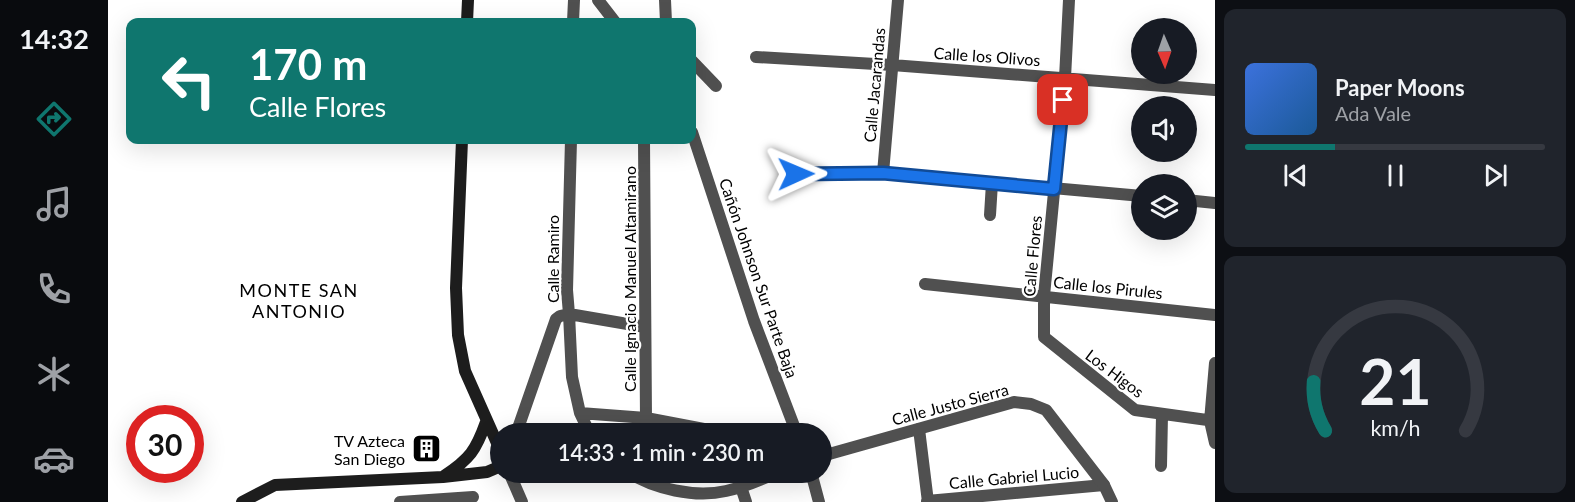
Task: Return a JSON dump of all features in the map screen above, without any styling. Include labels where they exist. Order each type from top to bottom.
[{"type":"main road","points":[[467,18],[468,0]]},
{"type":"main road","points":[[462,144],[456,288],[458,335],[465,371],[490,430]]},
{"type":"main road","points":[[443,477],[469,458],[486,422]]},
{"type":"main road","points":[[242,502],[275,485],[443,477],[490,471]]},
{"type":"street","points":[[573,18],[574,0]]},
{"type":"street","points":[[598,0],[612,18]]},
{"type":"street","points":[[665,0],[666,18]]},
{"type":"street","name":"Calle Jacarandas","points":[[883,173],[898,0]]},
{"type":"street","name":"Calle Flores","points":[[1044,337],[1044,296],[1065,78],[1070,0]]},
{"type":"street","name":"Calle los Olivos","points":[[756,57],[1215,90]]},
{"type":"street","points":[[696,66],[716,86]]},
{"type":"street","name":"Calle Ramiro","points":[[520,423],[556,319],[569,314],[567,290],[571,144]]},
{"type":"street","name":"Calle Ignacio Manuel Altamirano","points":[[644,144],[646,418]]},
{"type":"street","name":"Cañón Johnson Sur Parte Baja","points":[[696,144],[754,321],[793,423]]},
{"type":"street","points":[[796,174],[883,173],[1131,195]]},
{"type":"street","points":[[990,215],[992,183]]},
{"type":"street","points":[[1197,201],[1215,203]]},
{"type":"street","name":"Calle los Pirules","points":[[925,284],[1215,315]]},
{"type":"street","points":[[585,423],[580,413],[572,377],[569,314],[645,327]]},
{"type":"street","name":"Los Higos","points":[[1044,337],[1127,406],[1135,410],[1213,421]]},
{"type":"street","points":[[1215,363],[1213,421],[1215,442]]},
{"type":"street","name":"Calle Justo Sierra","points":[[832,453],[1014,402],[1031,404],[1046,410],[1104,484],[1112,502]]},
{"type":"street","points":[[580,413],[646,418],[672,423]]},
{"type":"street","points":[[1161,466],[1162,415]]},
{"type":"street","points":[[919,429],[928,502]]},
{"type":"street","points":[[514,483],[522,502]]},
{"type":"street","points":[[650,483],[698,492],[723,492],[751,483]]},
{"type":"street","points":[[814,483],[819,502]]},
{"type":"street","name":"Calle Gabriel Lucio","points":[[928,502],[1104,484]]},
{"type":"street","points":[[744,486],[746,502]]},
{"type":"street","points":[[400,502],[473,497]]},
{"type":"place","name":"TV Azteca San Diego","points":[[426,449]]},
{"type":"district","name":"MONTE SAN ANTONIO","points":[[299,300]]},
{"type":"route","points":[[796,174],[883,173],[1054,189],[1063,100]]}]
